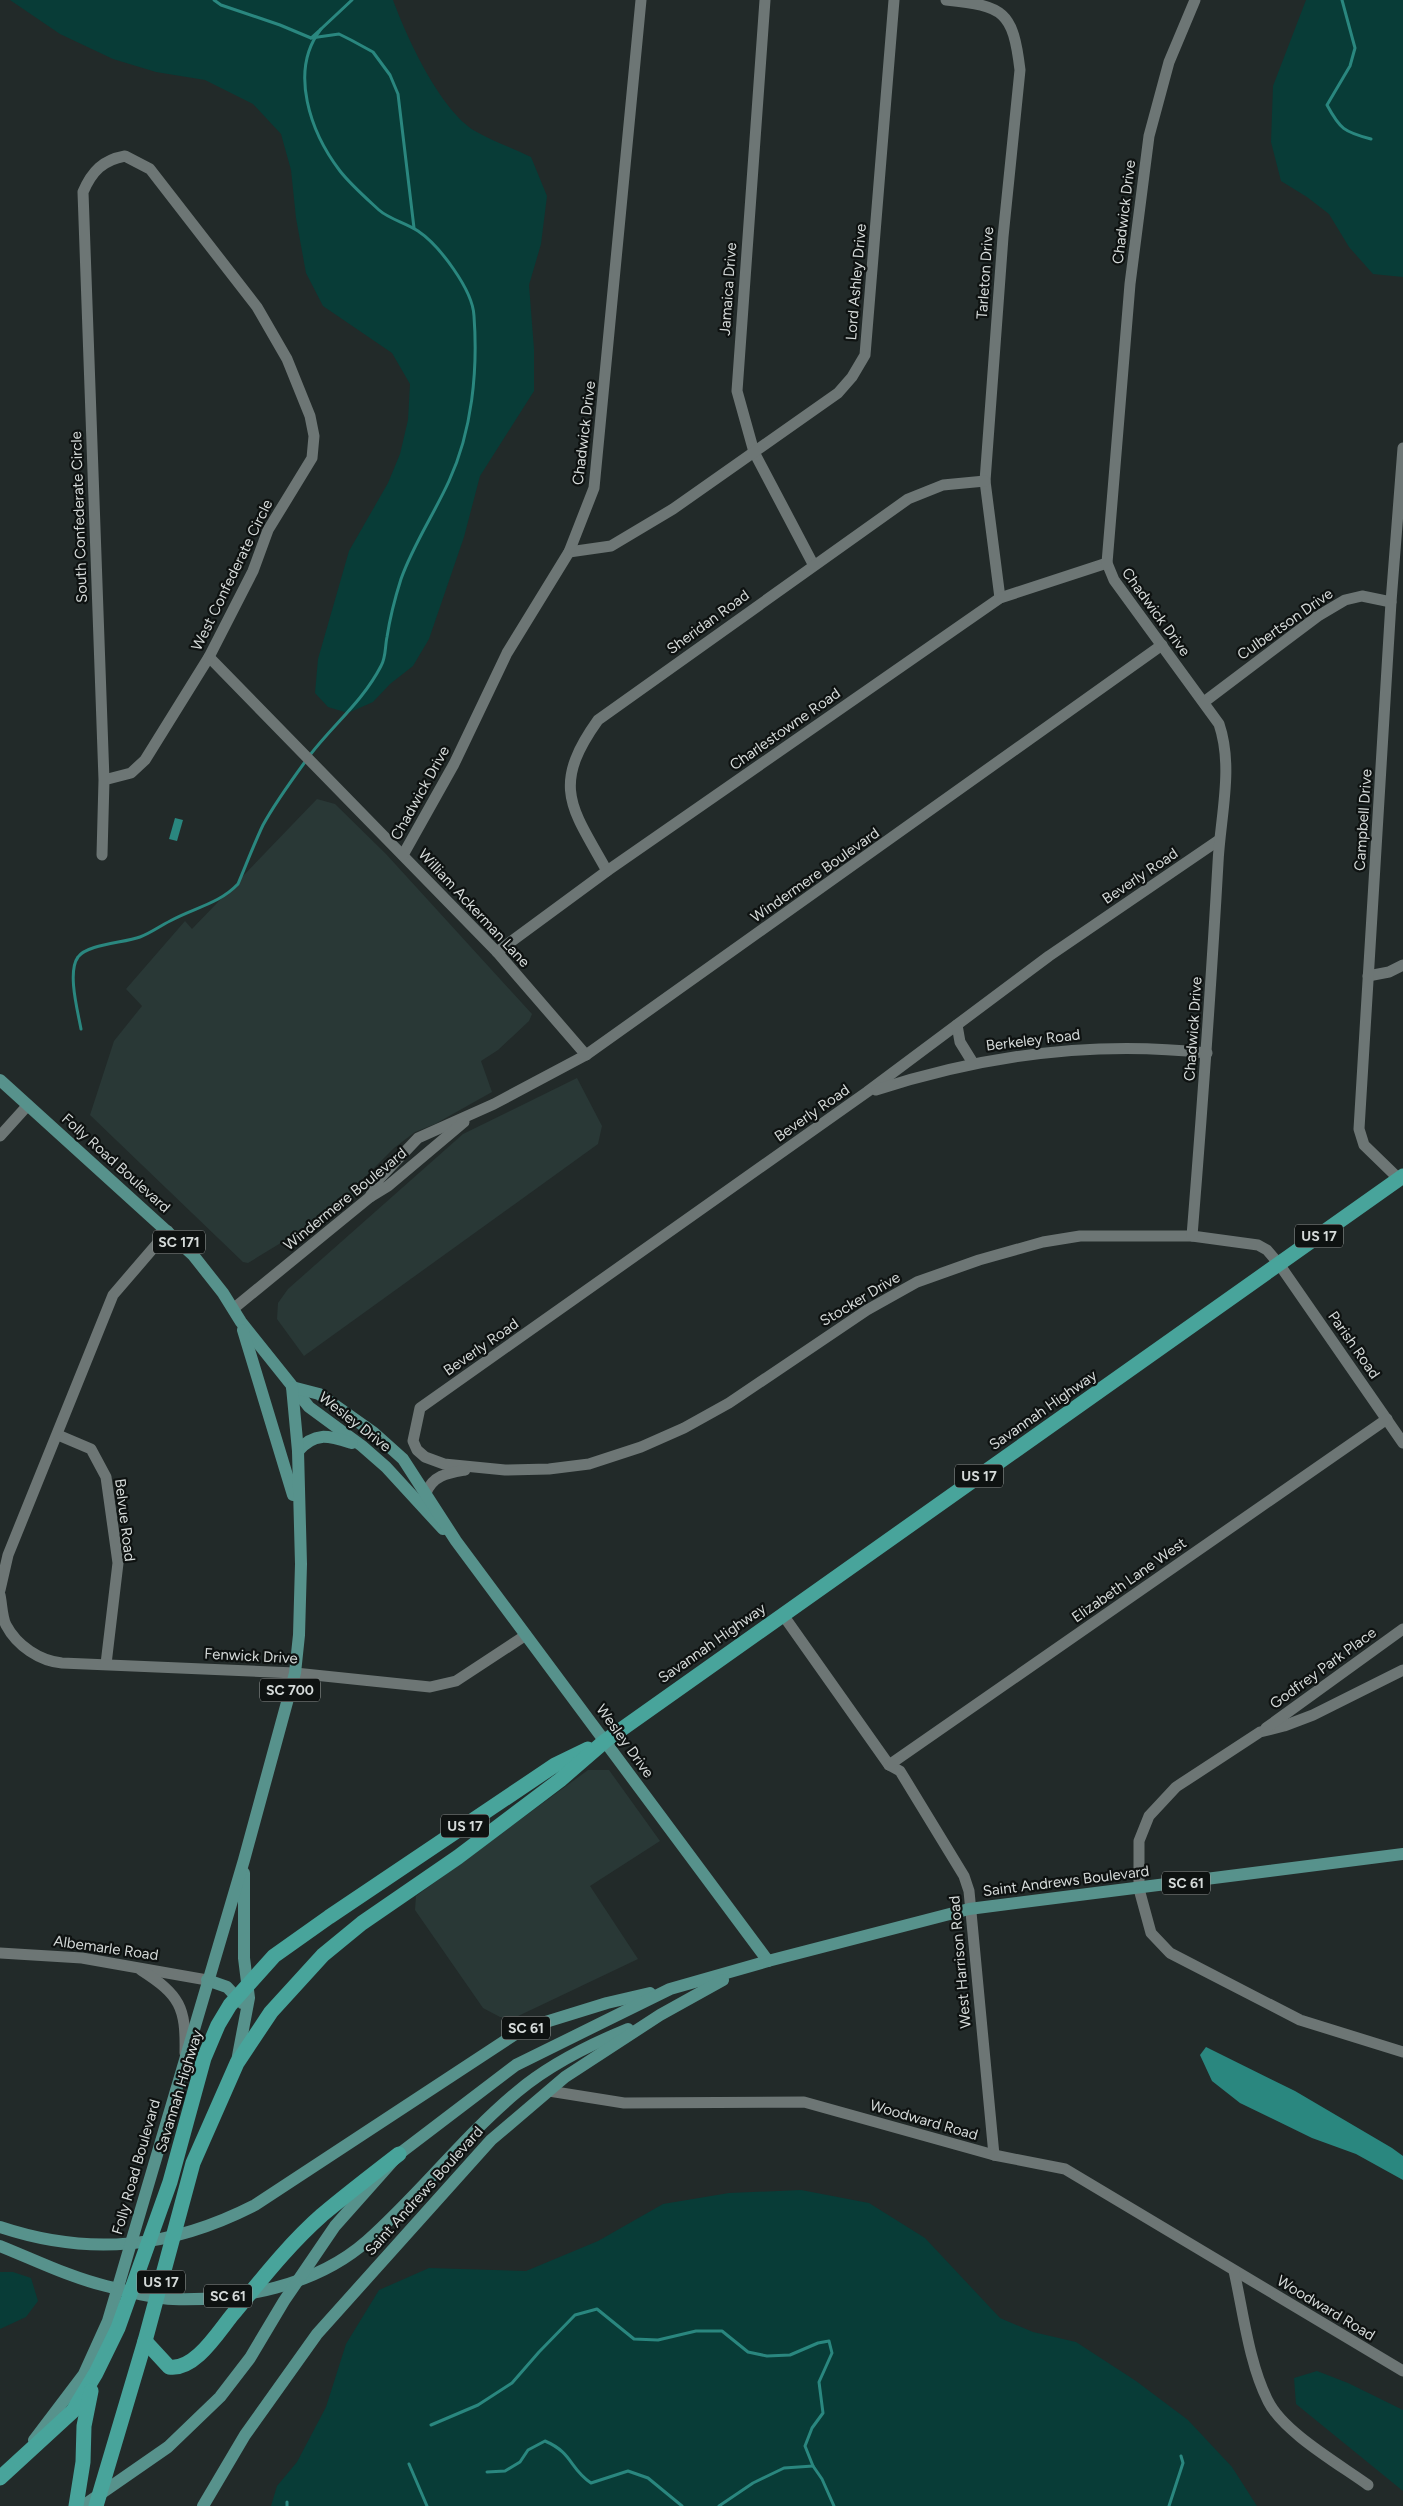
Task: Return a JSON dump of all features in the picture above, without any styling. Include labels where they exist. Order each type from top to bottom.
[{"type":"highway","name":"Savannah Highway","points":[[96,2506],[145,2341],[193,2163],[237,2063],[271,2012],[323,1955],[362,1923],[458,1857],[560,1780],[605,1740],[1401,1178]]},
{"type":"highway","name":"Savannah Highway","points":[[0,2478],[73,2410],[96,2373],[118,2328],[170,2182],[204,2058],[218,2025],[230,2005],[274,1956],[329,1917],[555,1765],[605,1740]]},
{"type":"highway","points":[[145,2341],[169,2367],[177,2369],[187,2364],[204,2348],[268,2272],[320,2216],[399,2154]]},
{"type":"highway","points":[[76,2506],[83,2462],[86,2406],[96,2373]]},
{"type":"main road","name":"Folly Road Boulevard","points":[[0,1080],[168,1231],[210,1275],[241,1322],[292,1386],[298,1451],[298,1514],[301,1564],[299,1635],[295,1673],[244,1860],[207,1980],[108,2321],[84,2374],[17,2463]]},
{"type":"main road","name":"Folly Road Boulevard","points":[[241,1322],[255,1372],[285,1461],[298,1514]]},
{"type":"main road","name":"Wesley Drive","points":[[292,1386],[309,1407],[362,1446],[386,1467],[427,1513],[456,1541]]},
{"type":"main road","name":"Wesley Drive","points":[[292,1386],[319,1394],[374,1433],[403,1459],[456,1541],[768,1960]]},
{"type":"main road","points":[[298,1451],[314,1437],[339,1439],[362,1446]]},
{"type":"main road","name":"Saint Andrews Boulevard","points":[[83,2506],[168,2447],[220,2397],[250,2358],[284,2301],[335,2226],[399,2154],[516,2065],[670,1989],[768,1960],[969,1909],[1403,1854]]},
{"type":"main road","name":"Folly Road Boulevard","points":[[237,2063],[249,1998],[244,1958],[244,1860]]},
{"type":"main road","name":"Saint Andrews Boulevard","points":[[203,2506],[245,2435],[317,2334],[491,2140],[565,2077],[660,2015],[739,1970]]},
{"type":"main road","points":[[207,1980],[227,1987],[240,1998],[247,2012]]},
{"type":"main road","name":"SC 61","points":[[0,2227],[46,2239],[91,2246],[140,2244],[197,2231],[255,2205],[523,2029],[607,2003],[670,1989]]},
{"type":"main road","name":"SC 61","points":[[0,2246],[43,2264],[105,2286],[171,2299],[235,2295],[288,2284],[326,2268],[366,2242],[478,2127],[525,2086],[560,2061],[596,2042],[660,2015]]},
{"type":"street","name":"Chadwick Drive","points":[[403,855],[454,764],[507,653],[569,552],[594,488],[641,0]]},
{"type":"street","name":"Jamaica Drive","points":[[765,0],[737,391],[754,452],[814,564]]},
{"type":"street","name":"Lord Ashley Drive","points":[[569,552],[611,546],[673,509],[838,393],[852,377],[865,355],[894,0]]},
{"type":"street","name":"Tarleton Drive","points":[[946,0],[978,3],[996,9],[1010,22],[1016,42],[1020,70],[1003,237],[985,481],[1000,598]]},
{"type":"street","name":"Chadwick Drive","points":[[1192,1236],[1207,1053],[1219,840],[1226,765],[1225,742],[1219,724],[1114,580],[1107,563],[1130,284],[1149,136],[1169,62],[1195,0]]},
{"type":"street","name":"West Confederate Circle","points":[[88,179],[97,167],[112,159],[125,156],[150,170],[257,307],[287,359],[310,416],[314,436],[312,458],[268,530],[253,571],[209,657],[145,760],[131,773],[104,780]]},
{"type":"street","name":"South Confederate Circle","points":[[88,179],[83,192],[83,206],[104,780],[102,855]]},
{"type":"street","name":"Campbell Drive","points":[[1401,1178],[1364,1145],[1360,1129],[1391,602],[1403,448]]},
{"type":"street","name":"Sheridan Road","points":[[607,871],[576,816],[570,800],[570,775],[584,739],[598,720],[814,564],[908,499],[943,485],[985,481]]},
{"type":"street","name":"Charlestowne Road","points":[[497,952],[607,871],[1000,598],[1107,563]]},
{"type":"street","name":"Culbertson Drive","points":[[1204,702],[1318,616],[1345,600],[1362,596],[1391,602]]},
{"type":"street","name":"Windermere Boulevard","points":[[370,1197],[379,1179],[404,1150],[418,1138],[475,1113],[586,1055],[928,814],[1162,645]]},
{"type":"street","name":"William Ackerman Lane","points":[[209,657],[497,952],[586,1055]]},
{"type":"street","name":"Beverly Road","points":[[420,1408],[867,1092],[1049,956],[1219,840]]},
{"type":"street","points":[[1368,976],[1389,972],[1403,965]]},
{"type":"street","points":[[957,1025],[960,1042],[973,1063]]},
{"type":"street","name":"Berkeley Road","points":[[867,1092],[926,1073],[973,1063],[1069,1049],[1166,1048],[1207,1053]]},
{"type":"street","points":[[0,1136],[28,1105]]},
{"type":"street","name":"Windermere Boulevard","points":[[233,1309],[370,1197],[388,1186],[440,1140],[475,1113]]},
{"type":"street","points":[[0,1590],[8,1555],[113,1295],[168,1231]]},
{"type":"street","name":"Stocker Drive","points":[[420,1408],[413,1441],[416,1450],[425,1457],[444,1464],[474,1468],[549,1468],[589,1464],[641,1447],[684,1428],[729,1404],[867,1310],[917,1282],[979,1260],[1043,1242],[1080,1236],[1192,1236],[1258,1245],[1267,1250],[1279,1264]]},
{"type":"street","name":"Parish Road","points":[[1279,1264],[1403,1443]]},
{"type":"street","name":"Elizabeth Lane West","points":[[889,1766],[1387,1419]]},
{"type":"street","name":"Belvue Road","points":[[58,1435],[91,1449],[106,1477],[118,1563],[106,1664]]},
{"type":"street","name":"Stocker Drive","points":[[426,1493],[429,1485],[443,1474],[474,1468]]},
{"type":"street","name":"Fenwick Drive","points":[[0,1595],[5,1624],[17,1640],[48,1662],[295,1673],[430,1687],[456,1681],[526,1635]]},
{"type":"street","name":"West Harrison Road","points":[[783,1615],[889,1766],[900,1771],[964,1876],[969,1891],[969,1909],[994,2155]]},
{"type":"street","name":"Godfrey Park Place","points":[[1403,1629],[1260,1732],[1176,1787],[1149,1816],[1140,1841],[1138,1889],[1151,1933],[1170,1953],[1300,2020],[1403,2052]]},
{"type":"street","name":"Godfrey Park Place","points":[[1260,1732],[1284,1726],[1313,1715],[1403,1670]]},
{"type":"street","name":"Albemarle Road","points":[[0,1953],[82,1958],[207,1980]]},
{"type":"street","points":[[135,1967],[164,1985],[175,1999],[184,2016],[185,2057]]},
{"type":"street","points":[[565,2077],[577,2097]]},
{"type":"street","name":"Woodward Road","points":[[548,2091],[624,2103],[804,2102],[994,2155],[1065,2169],[1403,2370]]},
{"type":"street","points":[[1234,2271],[1254,2361],[1268,2402],[1293,2430],[1368,2485]]},
{"type":"shaded area","points":[[317,799],[335,804],[386,854],[532,1014],[529,1021],[498,1050],[481,1061],[492,1092],[435,1124],[415,1132],[394,1148],[363,1179],[358,1196],[248,1263],[243,1262],[90,1115],[114,1041],[142,1006],[126,989],[185,921],[192,929]]},
{"type":"shaded area","points":[[577,1078],[602,1126],[598,1144],[304,1356],[277,1319],[278,1303],[288,1289],[463,1134]]},
{"type":"shaded area","points":[[588,1770],[609,1770],[660,1841],[590,1886],[638,1959],[514,2018],[500,2017],[483,2008],[415,1910],[416,1896]]},
{"type":"green space","points":[[10,0],[393,0],[416,53],[449,107],[475,131],[531,157],[547,196],[541,244],[529,285],[534,349],[534,391],[480,476],[464,537],[429,639],[413,666],[390,684],[373,702],[348,713],[328,707],[315,693],[318,659],[349,551],[388,483],[400,454],[408,420],[410,384],[392,353],[323,306],[306,273],[296,218],[291,170],[281,134],[253,104],[205,80],[156,72],[113,59],[60,34]]},
{"type":"green space","points":[[1306,0],[1403,0],[1403,277],[1373,274],[1349,247],[1329,214],[1307,197],[1281,181],[1271,142],[1273,86]]},
{"type":"green space","points":[[801,2190],[869,2203],[925,2238],[1000,2318],[1033,2332],[1076,2342],[1136,2381],[1188,2420],[1232,2467],[1257,2506],[271,2506],[277,2486],[297,2462],[326,2407],[346,2344],[379,2290],[429,2268],[526,2271],[598,2241],[663,2204],[729,2193]]},
{"type":"green space","points":[[0,2272],[13,2272],[31,2278],[38,2301],[26,2317],[0,2329]]},
{"type":"green space","points":[[1317,2371],[1348,2383],[1403,2410],[1403,2491],[1296,2404],[1294,2378]]},
{"type":"water","points":[[175,818],[183,820],[177,841],[169,839]]},
{"type":"water","points":[[1206,2047],[1295,2091],[1392,2148],[1403,2156],[1403,2180],[1356,2154],[1312,2138],[1240,2103],[1212,2081],[1200,2055]]},
{"type":"waterway","points":[[214,0],[221,5],[280,25],[311,38],[339,34],[373,52],[390,75],[398,94],[414,228]]},
{"type":"waterway","points":[[321,29],[352,0]]},
{"type":"waterway","points":[[1342,0],[1355,48],[1350,66],[1327,105],[1344,128],[1371,139]]},
{"type":"waterway","points":[[81,1029],[73,982],[73,972],[78,957],[89,949],[144,935],[231,891],[238,884],[263,825],[279,798],[310,755],[357,702],[374,679],[384,659],[391,615],[401,579],[411,554],[449,481],[457,462],[468,421],[472,400],[475,358],[474,316],[468,294],[445,257],[418,231],[379,210],[349,181],[330,156],[320,139],[307,102],[306,64],[311,46],[321,29],[311,38]]},
{"type":"waterway","points":[[431,2425],[478,2405],[512,2383],[575,2315],[597,2309],[634,2339],[658,2340],[696,2331],[722,2331],[748,2352],[767,2356],[790,2355],[818,2343],[829,2341],[832,2353],[819,2382],[823,2413],[812,2428],[805,2446],[813,2466],[822,2479],[834,2506]]},
{"type":"waterway","points":[[487,2472],[505,2471],[520,2462],[528,2450],[545,2441],[561,2451],[578,2472],[591,2483],[628,2471],[648,2478],[682,2506]]},
{"type":"waterway","points":[[1169,2506],[1183,2463],[1181,2456]]},
{"type":"waterway","points":[[409,2464],[427,2506]]},
{"type":"waterway","points":[[719,2506],[753,2483],[784,2468],[813,2466]]}]
